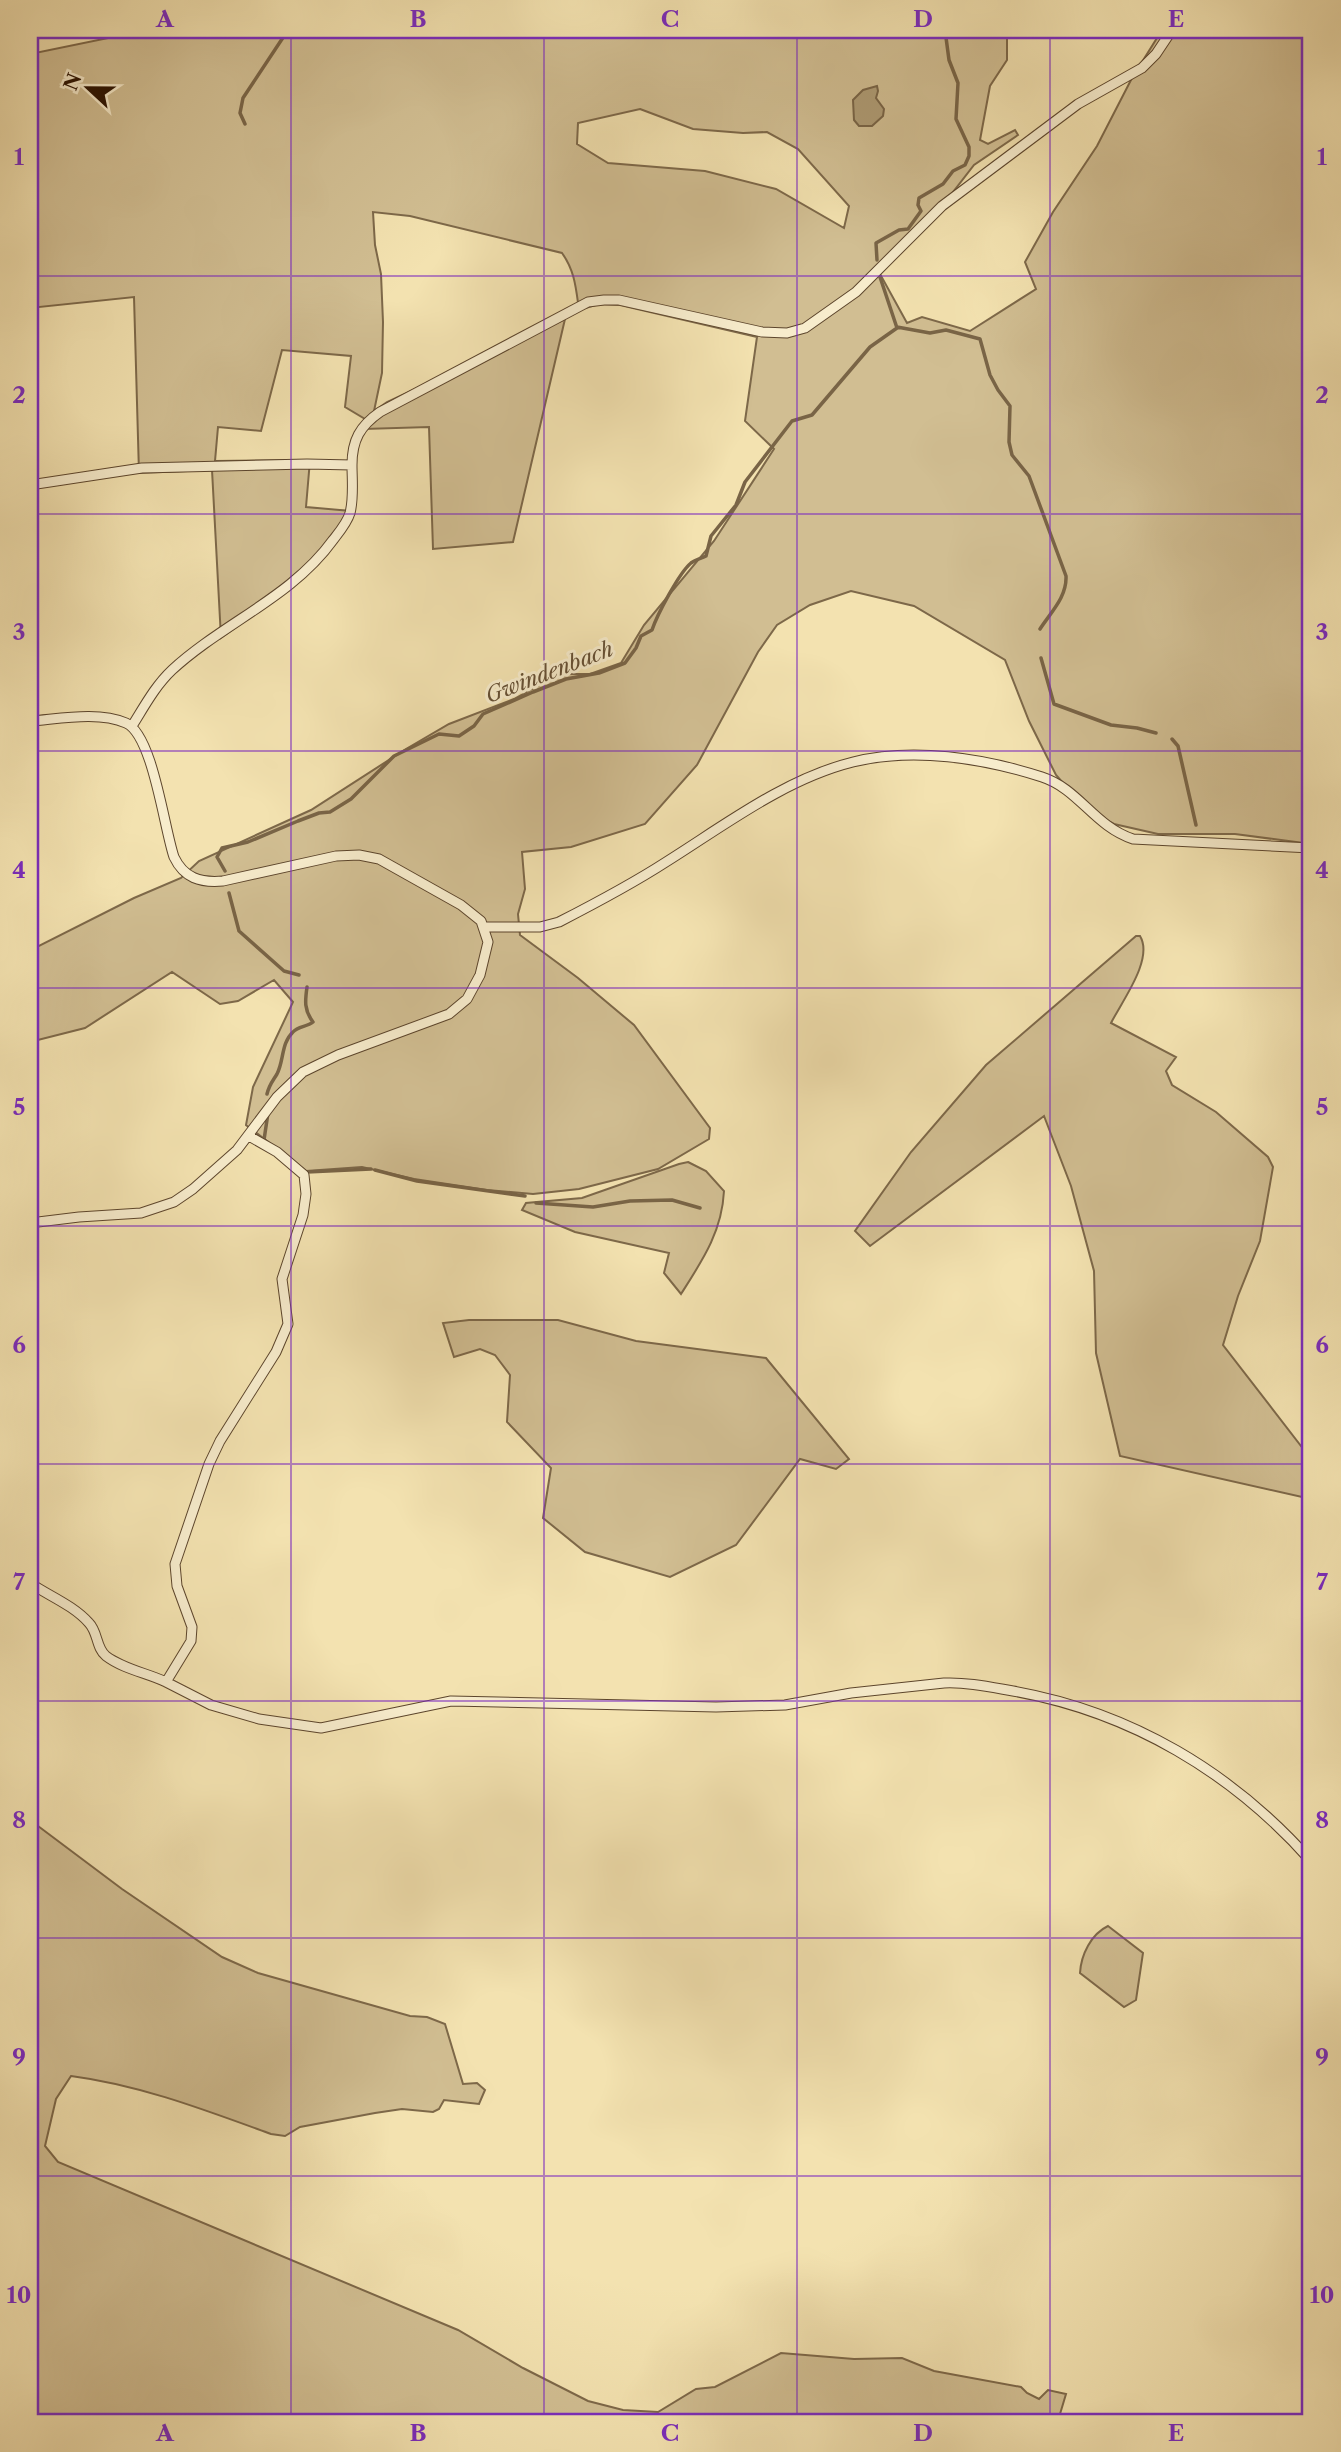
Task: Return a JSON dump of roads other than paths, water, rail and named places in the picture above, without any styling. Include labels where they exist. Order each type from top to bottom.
[{"type":"street","points":[[132,726],[156,687],[173,670],[270,600],[295,580],[328,547],[343,527],[351,509],[352,454],[358,432],[380,412],[588,302],[626,302],[768,333],[794,331],[812,325],[856,292],[943,206],[1078,104],[1129,76],[1150,61],[1172,30]]},
{"type":"street","points":[[30,485],[142,468],[352,465]]},
{"type":"street","points":[[30,722],[104,718],[132,726],[147,752],[174,857],[181,871],[188,876],[204,881],[223,881],[336,856],[369,856],[402,871],[461,905],[481,921],[488,942],[474,988],[461,1005],[439,1018],[338,1055],[303,1072],[277,1097],[237,1150],[194,1189],[156,1210],[30,1223]]},
{"type":"street","points":[[485,927],[540,927],[559,922],[666,863],[798,782],[836,766],[896,755],[944,757],[988,764],[1044,778],[1064,788],[1107,827],[1133,839],[1311,848]]},
{"type":"street","points":[[166,1682],[191,1641],[192,1627],[177,1586],[175,1564],[220,1441],[276,1352],[288,1324],[282,1279],[303,1215],[306,1194],[304,1175],[276,1152],[249,1136]]},
{"type":"street","points":[[30,1583],[68,1606],[89,1623],[96,1634],[100,1649],[106,1656],[136,1671],[166,1682],[211,1705],[259,1719],[321,1728],[451,1701],[785,1705],[851,1693],[944,1683],[984,1686],[1035,1695],[1076,1706],[1142,1731],[1180,1751],[1251,1801],[1311,1861]]},
{"type":"waterway","points":[[245,124],[240,113],[243,98],[288,30]]},
{"type":"waterway","name":"Gwindenbach","points":[[877,260],[876,243],[899,230],[908,229],[921,211],[919,198],[943,184],[953,171],[965,165],[969,156],[969,147],[956,119],[958,83],[949,60],[945,30]]},
{"type":"waterway","name":"Gwindenbach","points":[[225,871],[217,857],[222,848],[248,842],[319,813],[330,812],[351,799],[394,756],[439,734],[459,736],[474,726],[483,714],[533,692],[566,679],[599,673],[625,663],[641,636],[652,630],[686,568],[706,556],[711,536],[736,505],[745,482],[792,421],[812,415],[870,347],[897,328],[879,274]]},
{"type":"waterway","points":[[897,327],[930,333],[946,330],[980,339],[990,375],[1010,406],[1009,442],[1012,455],[1029,476],[1066,576],[1061,598],[1040,629]]},
{"type":"waterway","points":[[1041,658],[1054,704],[1111,725],[1156,733]]},
{"type":"waterway","points":[[1172,739],[1178,746],[1196,825]]},
{"type":"waterway","name":"Gwindenbach","points":[[229,893],[239,931],[284,971],[299,975]]},
{"type":"waterway","points":[[267,1094],[279,1069],[289,1036],[295,1030],[313,1022],[306,1005],[307,987]]},
{"type":"waterway","points":[[267,1142],[264,1140],[268,1113]]},
{"type":"waterway","points":[[307,1172],[371,1169]]},
{"type":"waterway","points":[[375,1170],[417,1181],[525,1196]]},
{"type":"waterway","points":[[536,1203],[593,1207],[630,1201],[672,1200],[700,1208]]}]
